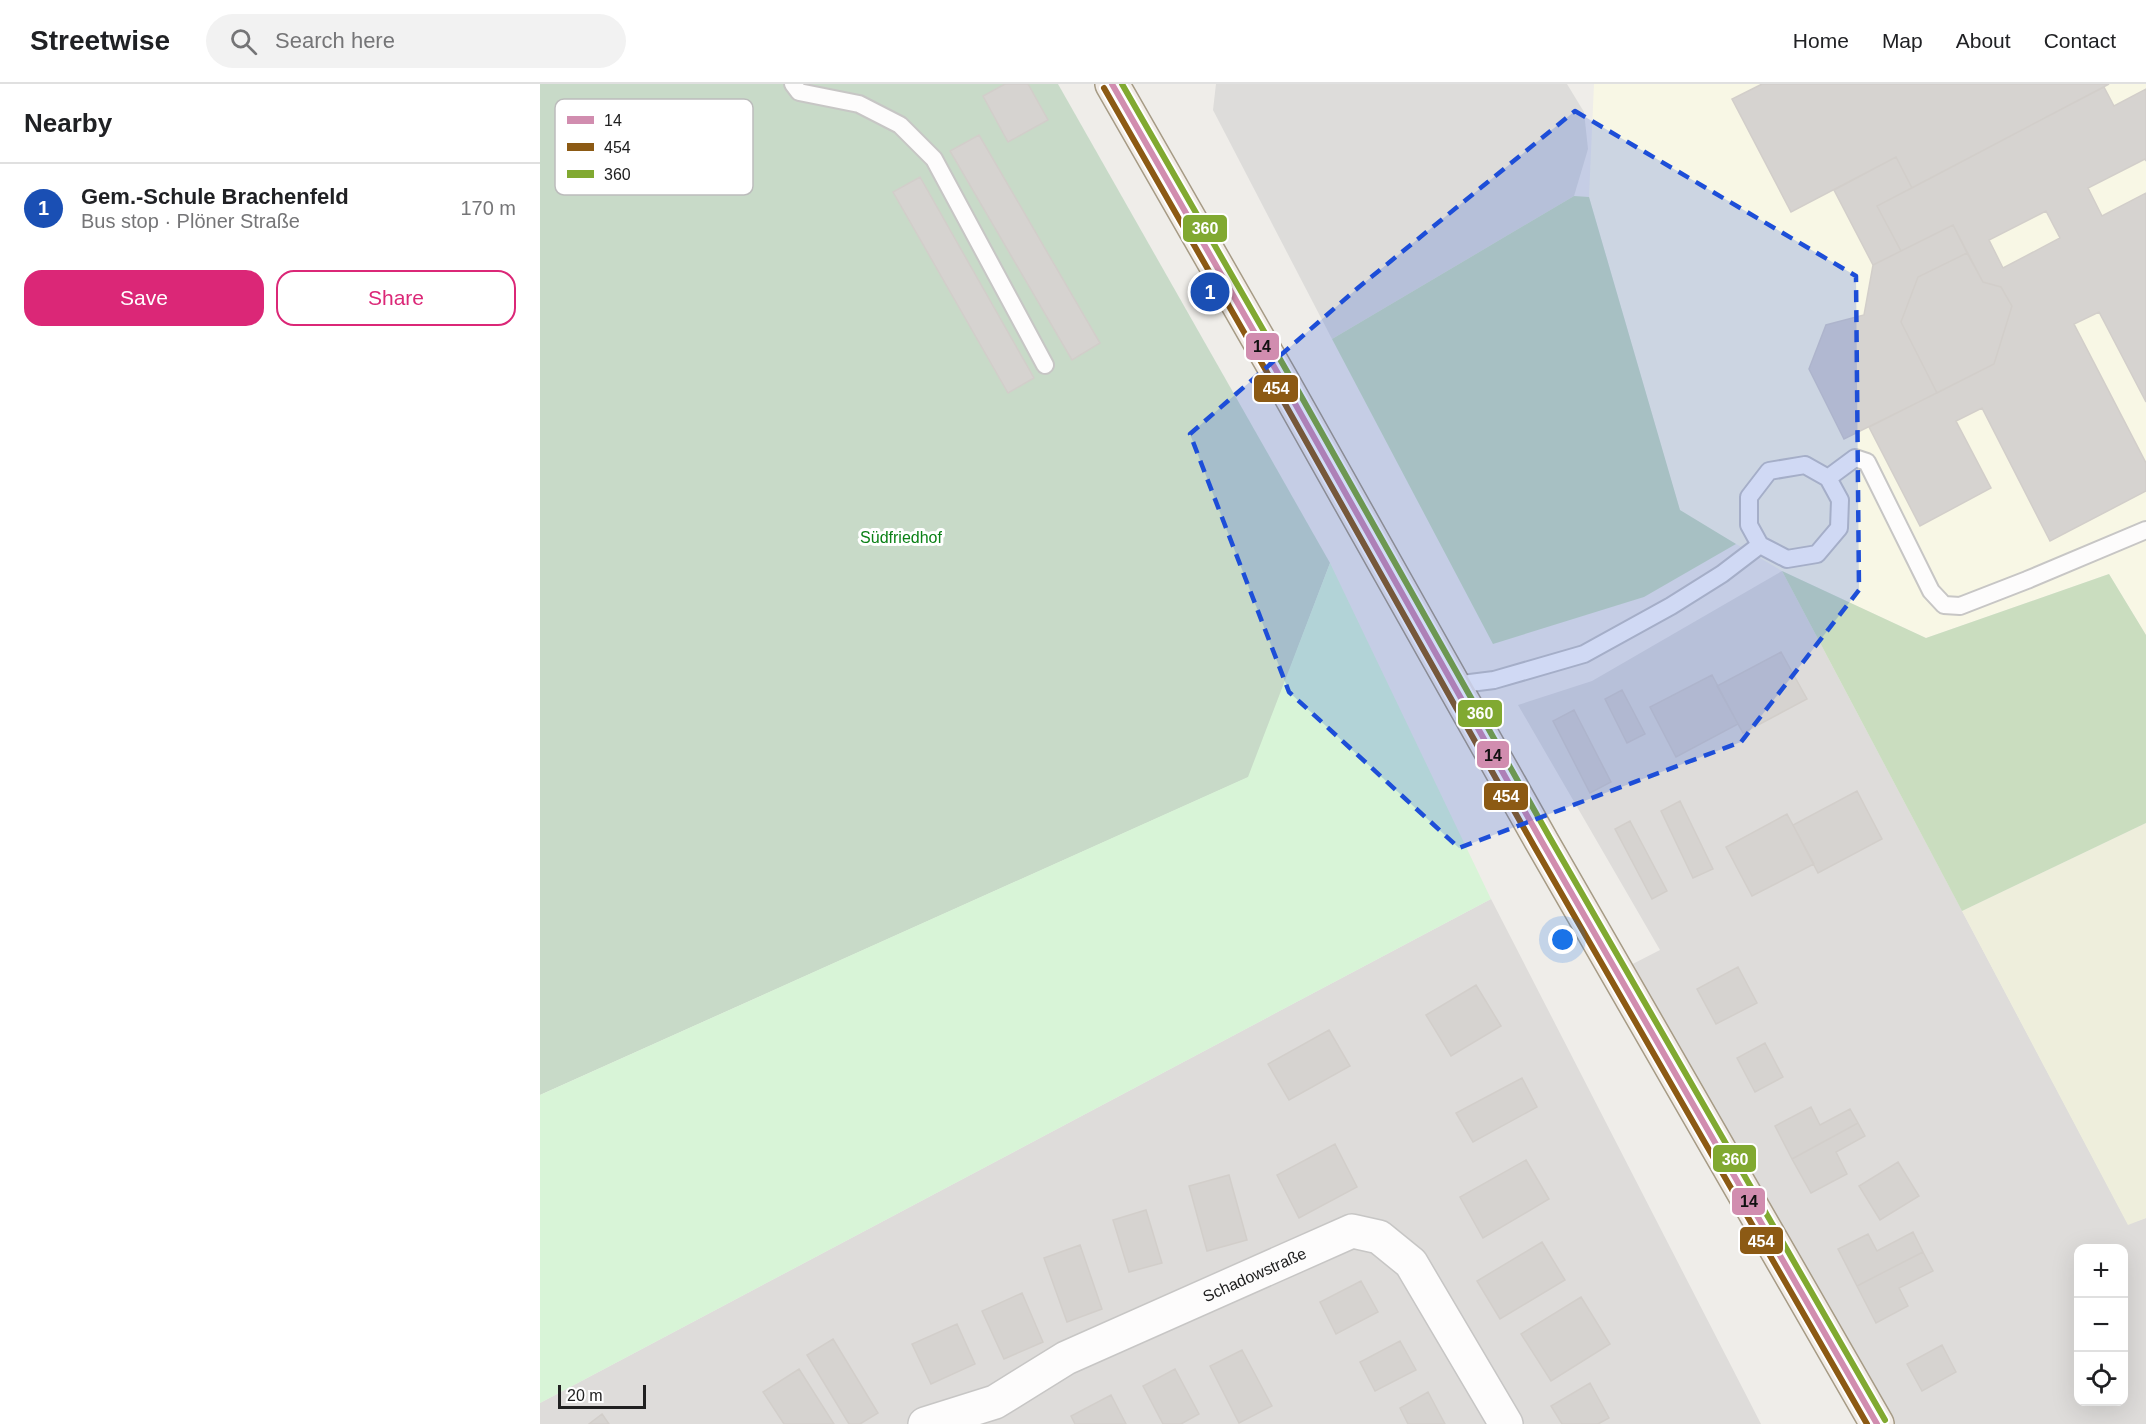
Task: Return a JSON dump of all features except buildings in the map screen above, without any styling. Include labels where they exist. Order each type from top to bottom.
[{"type":"main road","points":[[1112,84],[1542,842],[1877,1424]]},
{"type":"street","name":"Schadowstraße","points":[[925,1424],[995,1402],[1066,1358],[1352,1231],[1379,1237],[1411,1263],[1506,1424]]},
{"type":"lane","points":[[793,84],[799,92],[859,104],[900,125],[934,159],[1045,365]]},
{"type":"lane","points":[[1828,478],[1855,458],[1867,462],[1931,591],[1944,605],[1960,606],[2146,530]]},
{"type":"lane","points":[[1805,465],[1828,478],[1840,500],[1839,528],[1817,554],[1786,559],[1760,545],[1749,525],[1749,497],[1769,471],[1805,465]]},
{"type":"lane","points":[[1454,685],[1494,680],[1584,654],[1671,606],[1722,574],[1760,545]]},
{"type":"highlighted area","points":[[1575,111],[1856,276],[1859,590],[1741,742],[1459,848],[1289,692],[1190,434],[1359,287]]},
{"type":"shaded area","points":[[1216,84],[1567,84],[1584,112],[1588,149],[1574,196],[1332,339],[1213,110]]},
{"type":"shaded area","points":[[1594,84],[2146,84],[2146,635],[2109,574],[1926,638],[1782,571],[1680,511],[1589,197]]},
{"type":"shaded area","points":[[1782,571],[2128,1224],[2146,1218],[2146,1424],[1877,1424],[1617,972],[1660,950],[1518,705],[1592,681]]},
{"type":"shaded area","points":[[2146,823],[2146,1218],[2128,1225],[1962,911]]},
{"type":"shaded area","points":[[1491,899],[1761,1424],[540,1424],[540,1403]]},
{"type":"green space","name":"Südfriedhof","points":[[540,84],[1058,84],[1330,563],[1249,777],[540,1095]]},
{"type":"green space","points":[[1574,196],[1589,197],[1680,510],[1736,544],[1644,597],[1493,644],[1332,339]]},
{"type":"green space","points":[[1330,563],[1491,899],[540,1403],[540,1095],[1248,777]]},
{"type":"green space","points":[[1782,571],[1926,638],[2109,574],[2146,635],[2146,823],[1962,911]]},
{"type":"transit line","name":"14","points":[[1112,84],[1542,842],[1877,1424]]},
{"type":"transit line","name":"360","points":[[1122,84],[1550,838],[1885,1420]]},
{"type":"transit line","name":"454","points":[[1104,88],[1534,846],[1867,1424]]},
{"type":"place","name":"Gem.-Schule Brachenfeld","points":[[1210,292]]}]
